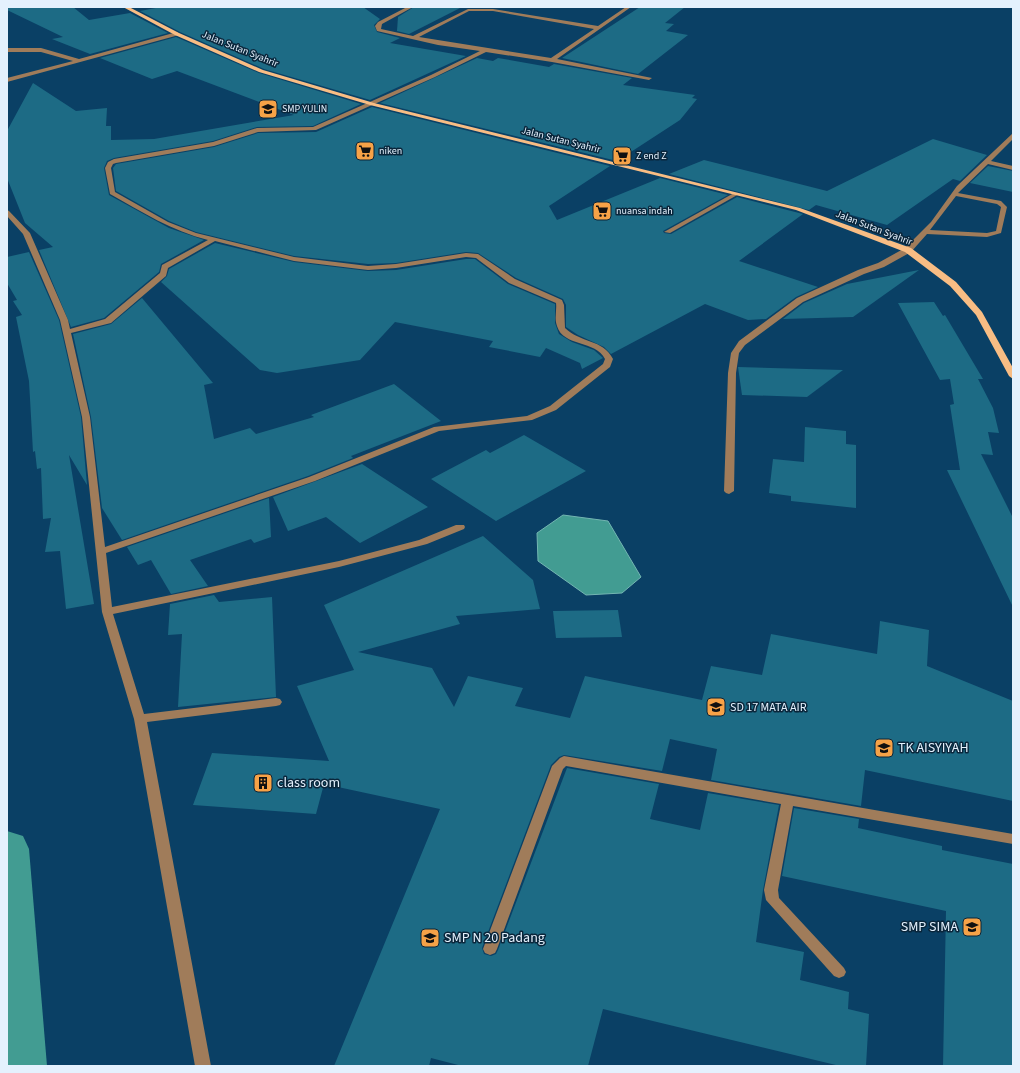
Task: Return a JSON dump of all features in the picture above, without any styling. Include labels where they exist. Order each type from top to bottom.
[{"type":"main road","name":"Jalan Sutan Syahrir","points":[[125,7],[177,34],[261,71],[372,104],[798,209],[908,250],[953,284],[979,314],[1013,376]]},
{"type":"street","points":[[411,7],[380,23],[378,26],[379,30],[484,51],[552,60],[649,78]]},
{"type":"street","points":[[552,60],[629,7]]},
{"type":"street","points":[[413,38],[461,13],[478,9],[599,28]]},
{"type":"street","points":[[7,80],[177,34]]},
{"type":"street","points":[[7,50],[41,50],[77,60]]},
{"type":"street","points":[[100,552],[312,479],[437,429],[529,418],[554,408],[607,365],[609,359],[607,353],[569,335],[562,330],[560,325],[562,307],[559,302],[512,281],[478,256],[466,255],[396,266],[368,268],[294,259],[214,239],[166,223],[112,193],[109,174],[110,163],[128,158],[214,144],[257,130],[314,129],[372,104],[484,51]]},
{"type":"street","points":[[729,491],[732,373],[735,353],[742,343],[800,300],[861,272],[881,265],[908,250],[926,232],[959,187],[987,162],[1013,135]]},
{"type":"street","points":[[987,162],[1013,168]]},
{"type":"street","points":[[668,232],[736,194]]},
{"type":"street","points":[[926,232],[987,234],[999,232],[1004,207],[999,202],[954,194]]},
{"type":"street","points":[[7,212],[26,233],[64,320],[86,417],[107,612],[140,719],[203,1066]]},
{"type":"street","points":[[66,332],[108,321],[163,274],[165,267],[214,239]]},
{"type":"street","points":[[107,612],[339,564],[423,542],[460,527]]},
{"type":"street","points":[[140,719],[276,702]]},
{"type":"street","points":[[490,949],[558,766],[561,762],[566,761],[1013,839]]},
{"type":"street","points":[[788,800],[771,890],[773,900],[839,972]]},
{"type":"shaded area","points":[[563,515],[608,521],[641,577],[622,593],[586,595],[538,561],[537,533]]},
{"type":"building","points":[[7,7],[73,7],[89,20],[130,13],[168,33],[90,54],[52,39],[63,37],[7,10]]},
{"type":"building","points":[[161,7],[363,7],[380,19],[374,25],[377,32],[400,38],[390,43],[466,56],[370,100],[264,69],[180,32],[140,11]]},
{"type":"building","points":[[414,7],[462,7],[409,34],[397,31],[398,17]]},
{"type":"building","points":[[640,7],[685,7],[665,23],[674,24],[666,31],[688,35],[638,74],[562,58]]},
{"type":"building","points":[[176,37],[259,73],[361,104],[313,126],[257,127],[213,141],[114,158],[107,161],[104,168],[109,195],[169,228],[204,240],[161,264],[159,272],[104,318],[71,327],[39,250],[53,247],[25,223],[7,178],[7,131],[33,83],[76,111],[107,108],[106,126],[111,126],[111,140],[154,139],[294,115],[177,71],[152,79],[100,58]]},
{"type":"building","points":[[477,58],[493,61],[498,58],[549,67],[554,64],[632,78],[623,85],[695,95],[692,98],[697,99],[680,120],[617,161],[380,103]]},
{"type":"building","points":[[372,107],[610,166],[549,206],[557,220],[660,178],[728,195],[663,231],[664,233],[671,234],[737,197],[803,214],[739,261],[818,287],[796,297],[766,319],[748,320],[705,304],[611,354],[604,347],[578,335],[566,327],[566,305],[563,299],[516,278],[478,253],[466,252],[396,263],[368,264],[294,256],[196,232],[169,221],[116,191],[113,168],[116,164],[214,147],[258,133],[316,132]]},
{"type":"building","points":[[933,139],[987,155],[960,181],[953,179],[887,225],[816,205],[809,210],[669,174],[704,160],[827,191]]},
{"type":"building","points":[[988,166],[1013,171],[1013,192],[970,183]]},
{"type":"building","points":[[215,243],[294,262],[368,271],[396,270],[466,259],[475,259],[508,284],[555,304],[555,323],[559,334],[572,342],[594,350],[603,358],[582,369],[580,363],[546,348],[540,357],[489,347],[493,341],[395,322],[360,360],[277,373],[260,370],[161,282],[167,276],[169,269]]},
{"type":"building","points":[[29,252],[59,320],[81,417],[87,485],[69,455],[94,604],[66,609],[60,551],[45,552],[51,518],[43,519],[41,468],[37,469],[35,451],[33,452],[29,381],[16,317],[22,315],[13,301],[17,300],[7,283],[7,257]]},
{"type":"building","points":[[919,270],[853,317],[783,319],[804,303],[847,284]]},
{"type":"building","points":[[142,298],[213,383],[204,385],[214,439],[250,428],[256,434],[314,417],[311,415],[394,384],[441,421],[351,456],[353,458],[308,476],[122,540],[102,508],[91,417],[73,334],[111,324]]},
{"type":"building","points":[[934,302],[943,316],[945,315],[983,379],[978,379],[993,408],[999,433],[988,432],[993,455],[981,454],[1013,518],[1013,607],[947,470],[960,470],[950,405],[954,404],[950,379],[940,380],[898,303]]},
{"type":"building","points":[[738,367],[843,370],[807,397],[742,395]]},
{"type":"building","points":[[805,427],[846,431],[846,444],[856,445],[856,508],[791,501],[791,496],[769,493],[773,459],[804,462]]},
{"type":"building","points":[[524,435],[586,471],[496,521],[431,479],[486,450],[490,453]]},
{"type":"building","points":[[362,464],[428,507],[360,543],[326,517],[288,531],[273,497]]},
{"type":"building","points":[[269,498],[271,537],[254,543],[251,539],[190,560],[208,586],[171,594],[151,560],[138,565],[127,547]]},
{"type":"building","points":[[483,536],[533,580],[540,609],[456,616],[460,624],[358,652],[432,668],[454,707],[468,676],[523,688],[515,706],[570,718],[585,676],[702,700],[711,666],[762,675],[771,634],[877,654],[880,621],[929,630],[927,666],[1013,701],[1013,801],[865,770],[861,806],[711,780],[717,749],[670,739],[662,771],[564,755],[559,757],[551,765],[482,948],[484,954],[491,956],[496,954],[498,950],[567,768],[659,784],[650,819],[700,830],[708,793],[779,805],[763,890],[756,942],[804,952],[800,980],[849,992],[848,1009],[869,1014],[866,1066],[840,1066],[603,1009],[588,1066],[462,1066],[431,1058],[429,1066],[334,1066],[440,809],[324,784],[316,814],[193,805],[212,753],[329,761],[297,686],[354,670],[324,605]]},
{"type":"building","points":[[214,595],[219,602],[272,597],[276,697],[178,707],[182,634],[168,635],[170,604]]},
{"type":"building","points":[[618,610],[622,637],[556,638],[553,611]]},
{"type":"building","points":[[794,808],[859,819],[858,828],[942,846],[942,850],[1013,864],[1013,1066],[943,1066],[946,911],[782,876]]},
{"type":"waterway","points":[[7,849],[21,1066]]},
{"type":"place","name":"SMP YULIN","points":[[268,109]]},
{"type":"place","name":"niken","points":[[365,151]]},
{"type":"place","name":"Z end Z","points":[[622,156]]},
{"type":"place","name":"nuansa indah","points":[[602,211]]},
{"type":"place","name":"SD 17 MATA AIR","points":[[716,707]]},
{"type":"place","name":"TK AISYIYAH","points":[[884,748]]},
{"type":"place","name":"class room","points":[[263,783]]},
{"type":"place","name":"SMP SIMA","points":[[972,927]]},
{"type":"place","name":"SMP N 20 Padang","points":[[430,938]]}]
